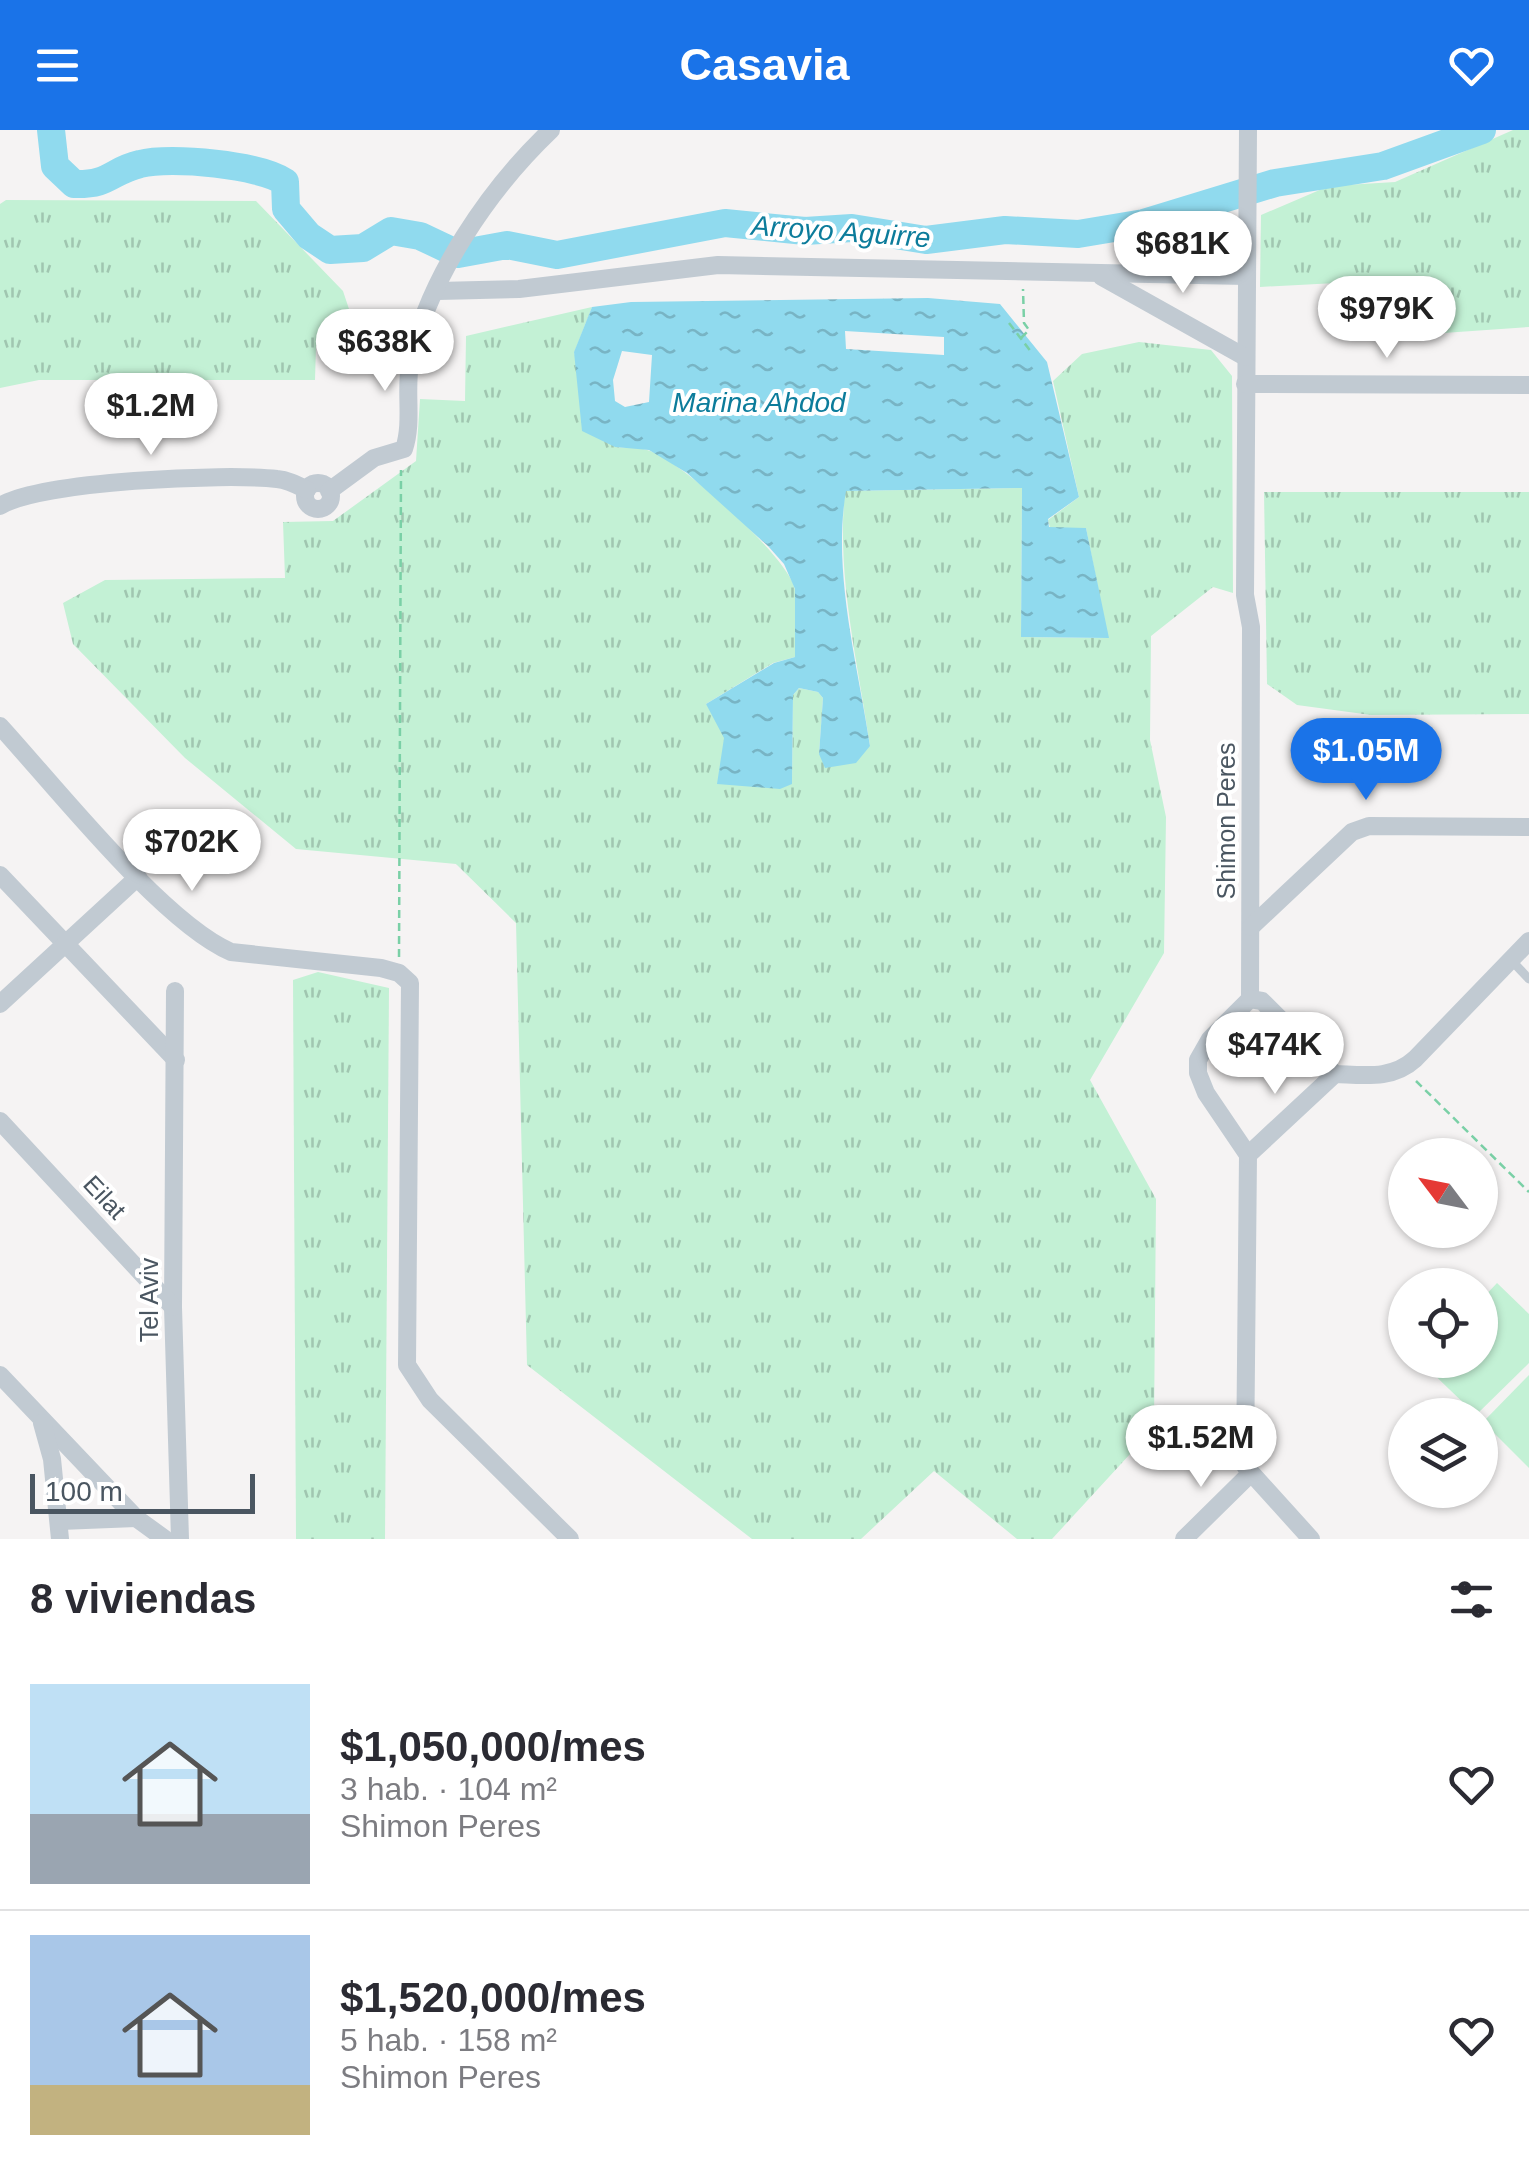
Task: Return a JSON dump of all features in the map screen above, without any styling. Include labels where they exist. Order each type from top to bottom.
[{"type":"street","points":[[0,506],[54,488],[100,483],[276,479],[306,490],[316,484],[329,491],[374,458],[404,449],[410,365],[451,263],[500,181],[551,130]]},
{"type":"street","name":"Shimon Peres","points":[[1248,130],[1245,384],[1250,999]]},
{"type":"street","points":[[438,292],[518,288],[718,265],[1246,276]]},
{"type":"street","points":[[1098,275],[1245,357]]},
{"type":"street","points":[[1245,384],[1529,385]]},
{"type":"street","points":[[0,726],[138,877],[203,936],[232,952],[400,973],[410,984],[407,1365],[430,1400],[570,1539]]},
{"type":"street","points":[[1252,926],[1352,832],[1369,826],[1529,826]]},
{"type":"street","points":[[0,875],[176,1060]]},
{"type":"street","points":[[0,1004],[138,877]]},
{"type":"street","points":[[1311,1539],[1250,1474],[1243,1454],[1248,1154],[1206,1093],[1198,1073],[1198,1060],[1210,1039],[1250,999],[1262,1001],[1335,1074],[1383,1076],[1404,1069],[1529,941]]},
{"type":"street","name":"Tel Aviv","points":[[175,991],[172,1308],[180,1539]]},
{"type":"street","points":[[1248,1154],[1335,1074]]},
{"type":"street","name":"Eilat","points":[[0,1121],[172,1308]]},
{"type":"street","points":[[0,1375],[136,1518],[165,1539]]},
{"type":"street","points":[[41,1418],[60,1530],[136,1518]]},
{"type":"street","points":[[1184,1539],[1250,1474]]},
{"type":"lane","points":[[1511,960],[1529,979]]},
{"type":"path","points":[[1021,338],[1029,330],[1024,323],[1022,273]]},
{"type":"path","points":[[1009,323],[1032,352]]},
{"type":"path","points":[[400,973],[404,449]]},
{"type":"path","points":[[1404,1069],[1529,1192]]},
{"type":"green space","points":[[1513,130],[1529,130],[1529,327],[1415,335],[1412,279],[1260,287],[1261,215],[1329,186],[1395,182]]},
{"type":"green space","points":[[6,200],[256,201],[343,291],[361,345],[316,346],[315,380],[39,380],[0,388],[0,204]]},
{"type":"green space","points":[[592,307],[574,353],[615,447],[647,450],[682,471],[752,531],[794,586],[795,657],[773,663],[706,704],[792,784],[793,695],[799,688],[818,692],[823,698],[819,754],[870,746],[846,587],[845,491],[1022,488],[1021,637],[1108,638],[1086,528],[1050,528],[1048,520],[1079,497],[1053,381],[1082,354],[1139,342],[1211,350],[1232,376],[1233,593],[1213,587],[1151,636],[1150,740],[1166,817],[1164,953],[1090,1080],[1156,1199],[1154,1428],[1052,1539],[1017,1539],[934,1471],[861,1539],[752,1539],[527,1365],[516,923],[456,864],[296,849],[185,758],[73,644],[63,603],[105,580],[285,578],[283,522],[333,521],[416,461],[420,399],[465,401],[466,336]]},
{"type":"green space","points":[[1264,492],[1529,492],[1529,714],[1371,715],[1297,705],[1267,684]]},
{"type":"green space","points":[[318,972],[389,988],[385,1539],[296,1539],[293,980]]},
{"type":"green space","points":[[1498,1284],[1529,1314],[1529,1363],[1493,1398],[1458,1398],[1438,1378],[1498,1378]]},
{"type":"green space","points":[[1529,1375],[1529,1468],[1498,1437],[1498,1407]]},
{"type":"water","name":"Marina Ahdod","points":[[928,298],[1000,304],[1047,362],[1079,497],[1048,519],[1049,527],[1086,528],[1109,638],[1021,637],[1022,488],[846,491],[844,586],[870,746],[856,763],[825,768],[819,754],[823,698],[818,692],[799,688],[793,695],[792,784],[780,789],[717,784],[724,738],[706,704],[774,663],[795,657],[795,589],[784,564],[768,546],[687,473],[649,450],[615,447],[582,431],[574,352],[592,307],[631,302]],"holes":[[[845,331],[944,337],[944,355],[846,349]],[[622,351],[652,355],[649,402],[625,407],[615,401],[613,380]]]},
{"type":"waterway","name":"Arroyo Aguirre","points":[[51,130],[55,166],[74,184],[103,180],[140,164],[172,161],[237,167],[273,176],[285,182],[286,209],[309,236],[330,250],[363,248],[391,231],[420,236],[458,254],[507,245],[557,255],[725,223],[805,231],[852,228],[926,240],[1005,230],[1078,234],[1144,223],[1275,183],[1383,166],[1482,130]]}]
